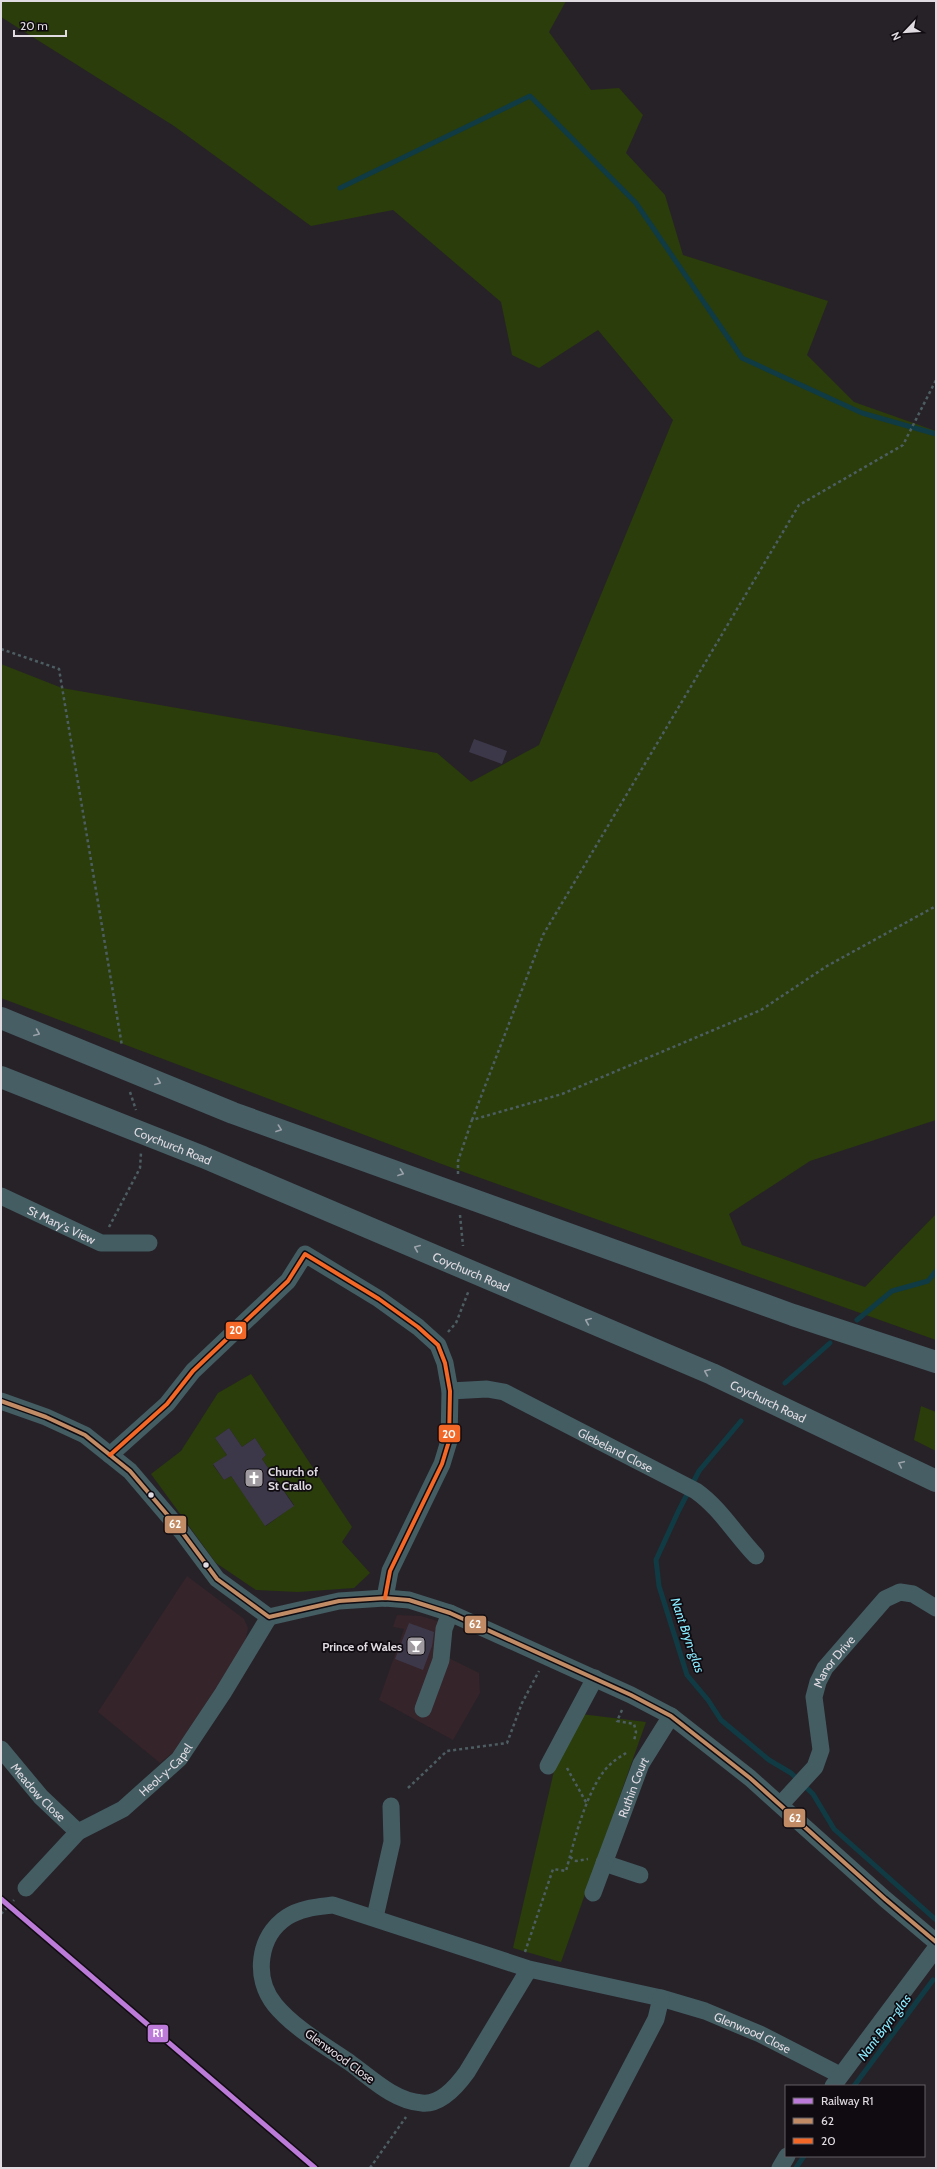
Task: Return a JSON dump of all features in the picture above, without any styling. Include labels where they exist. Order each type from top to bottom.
[{"type":"main road","points":[[1,1018],[233,1113],[793,1314],[936,1362]]},
{"type":"main road","name":"Coychurch Road","points":[[1,1077],[143,1133],[712,1374],[936,1481]]},
{"type":"street","name":"St Mary's View","points":[[2,1198],[101,1242],[149,1243]]},
{"type":"street","points":[[110,1455],[167,1404],[193,1371],[288,1281],[304,1254],[379,1299],[418,1327],[438,1345],[445,1363],[450,1391],[449,1441],[442,1464],[390,1571],[385,1598]]},
{"type":"street","name":"Glebeland Close","points":[[450,1391],[487,1389],[504,1392],[696,1490],[712,1502],[740,1539],[756,1556]]},
{"type":"street","points":[[1,1401],[46,1417],[85,1435],[110,1455],[135,1477],[182,1532],[217,1579],[269,1617],[339,1601],[385,1598],[409,1600],[450,1613],[595,1678],[671,1716],[781,1804],[886,1900],[936,1942]]},
{"type":"street","name":"Manor Drive","points":[[781,1804],[815,1767],[821,1750],[814,1697],[818,1682],[825,1668],[885,1599],[900,1592],[913,1594],[936,1608]]},
{"type":"street","points":[[423,1709],[441,1660],[444,1629],[450,1613]]},
{"type":"street","name":"Heol-y-Capel","points":[[26,1888],[78,1832],[123,1809],[179,1758],[223,1692],[269,1617]]},
{"type":"street","points":[[556,1764],[595,1678]]},
{"type":"street","name":"Ruthin Court","points":[[593,1893],[597,1861],[641,1764],[671,1716]]},
{"type":"street","name":"Meadow Close","points":[[1,1749],[41,1797],[78,1832]]},
{"type":"street","points":[[375,1917],[392,1842],[391,1806]]},
{"type":"street","points":[[597,1861],[640,1875]]},
{"type":"street","name":"Glenwood Close","points":[[524,1967],[468,2072],[456,2088],[439,2099],[423,2104],[398,2098],[293,2022],[274,2004],[264,1985],[261,1965],[263,1945],[274,1928],[287,1917],[306,1908],[334,1905],[375,1917],[524,1967],[661,1998],[705,2011],[740,2026],[837,2081]]},
{"type":"street","points":[[837,2081],[936,1948]]},
{"type":"street","points":[[578,2168],[656,2019],[661,1998]]},
{"type":"street","points":[[780,2168],[786,2157]]},
{"type":"path","points":[[438,1345],[456,1323],[470,1288],[465,1269],[458,1194],[458,1161],[472,1120],[543,934],[800,505],[903,445],[936,380]]},
{"type":"path","points":[[1,649],[59,669],[122,1041],[121,1067],[143,1133],[140,1168],[101,1242]]},
{"type":"path","points":[[472,1120],[562,1094],[761,1010],[827,966],[936,906]]},
{"type":"path","points":[[408,1788],[447,1751],[507,1743],[522,1703],[542,1667]]},
{"type":"path","points":[[624,1706],[617,1721],[634,1724],[636,1732],[632,1747]]},
{"type":"path","points":[[524,1967],[553,1869],[566,1871],[576,1831],[600,1776],[612,1762],[629,1750]]},
{"type":"path","points":[[556,1764],[587,1804]]},
{"type":"path","points":[[570,1857],[576,1862],[597,1861]]},
{"type":"path","points":[[370,2168],[417,2102]]},
{"type":"shaded area","points":[[187,1576],[244,1619],[248,1628],[245,1643],[180,1747],[160,1763],[98,1712]]},
{"type":"shaded area","points":[[397,1615],[421,1616],[454,1626],[447,1639],[449,1658],[479,1673],[480,1693],[453,1740],[379,1700],[404,1629],[393,1627]]},
{"type":"green space","points":[[1,1],[566,1],[549,32],[591,90],[619,88],[643,115],[626,153],[665,195],[683,255],[828,301],[807,355],[854,402],[936,431],[936,1120],[810,1161],[729,1214],[742,1245],[865,1287],[936,1214],[936,1340],[447,1166],[1,998],[1,664],[62,688],[437,753],[471,782],[539,745],[673,420],[598,330],[539,368],[512,355],[501,302],[393,210],[311,226],[174,126],[1,17]]},
{"type":"green space","points":[[251,1374],[352,1527],[342,1542],[370,1573],[354,1588],[298,1592],[256,1590],[216,1563],[151,1474],[181,1451],[218,1393]],"holes":[[[229,1428],[242,1447],[255,1438],[266,1455],[262,1459],[294,1505],[266,1526],[231,1476],[224,1480],[213,1465],[227,1455],[215,1438]]]},
{"type":"green space","points":[[921,1406],[936,1412],[936,1451],[914,1440]]},
{"type":"green space","points":[[581,1714],[646,1722],[561,1962],[513,1948],[557,1758]]},
{"type":"building","points":[[474,739],[507,751],[502,764],[469,752]]},
{"type":"building","name":"Church of St Crallo","points":[[229,1428],[242,1447],[255,1438],[266,1455],[262,1459],[294,1506],[265,1526],[231,1476],[224,1480],[213,1464],[227,1455],[215,1438]]},
{"type":"building","name":"Prince of Wales","points":[[409,1623],[434,1632],[432,1646],[423,1670],[395,1659]]},
{"type":"waterway","points":[[340,188],[530,96],[636,203],[742,358],[862,413],[936,434]]},
{"type":"waterway","name":"Nant Bryn-glas","points":[[857,1320],[892,1291],[928,1281],[936,1271]]},
{"type":"waterway","name":"Nant Bryn-glas","points":[[785,1383],[830,1343]]},
{"type":"waterway","name":"Nant Bryn-glas","points":[[741,1421],[699,1471],[656,1560],[659,1586],[687,1675],[708,1700],[721,1720],[769,1760],[791,1773],[813,1794],[834,1829],[936,1920]]},
{"type":"waterway","name":"Nant Bryn-glas","points":[[855,2085],[933,1980]]},
{"type":"waterway","name":"Nant Bryn-glas","points":[[796,2168],[803,2157]]},
{"type":"rail line","name":"R1","points":[[1,1899],[315,2168]]},
{"type":"transit line","name":"20","points":[[110,1455],[167,1404],[193,1371],[288,1281],[305,1254],[379,1299],[418,1327],[438,1345],[445,1363],[450,1391],[449,1441],[442,1464],[390,1571],[385,1598]]},
{"type":"transit line","name":"62","points":[[1,1401],[46,1417],[85,1435],[130,1471],[182,1532],[217,1579],[269,1617],[339,1601],[385,1598],[409,1600],[450,1613],[631,1695],[671,1716],[750,1778],[885,1899],[936,1942]]},
{"type":"place","name":"Church of St Crallo","points":[[254,1478]]},
{"type":"place","name":"Prince of Wales","points":[[416,1646]]}]
